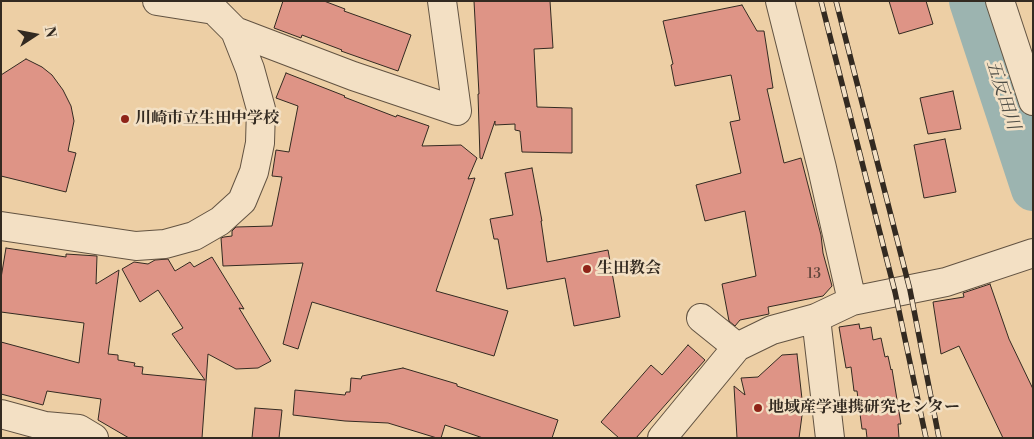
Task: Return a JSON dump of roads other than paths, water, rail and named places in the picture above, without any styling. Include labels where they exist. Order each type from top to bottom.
[{"type":"street","points":[[1,226],[136,246],[165,244],[194,236],[220,221],[242,201],[254,172],[260,143],[261,109],[250,69],[235,31],[214,10],[157,1]]},
{"type":"street","points":[[235,31],[353,76],[457,111],[442,1]]},
{"type":"street","points":[[780,1],[822,168],[852,301]]},
{"type":"street","points":[[1000,1],[1033,101]]},
{"type":"street","points":[[662,438],[736,347],[772,330],[816,318],[852,301],[946,282],[1031,253]]},
{"type":"street","points":[[701,318],[736,347]]},
{"type":"street","points":[[816,318],[830,438]]},
{"type":"street","points":[[1,414],[45,426],[79,428],[94,438]]},
{"type":"waterway","name":"五反田川","points":[[971,1],[1033,189]]},
{"type":"railway","points":[[821,1],[895,292],[926,438]]},
{"type":"railway","points":[[836,1],[910,290],[939,438]]},
{"type":"place","name":"川崎市立生田中学校","points":[[125,119]]},
{"type":"place","name":"生田教会","points":[[587,269]]},
{"type":"place","name":"地域産学連携研究センター","points":[[758,408]]}]
